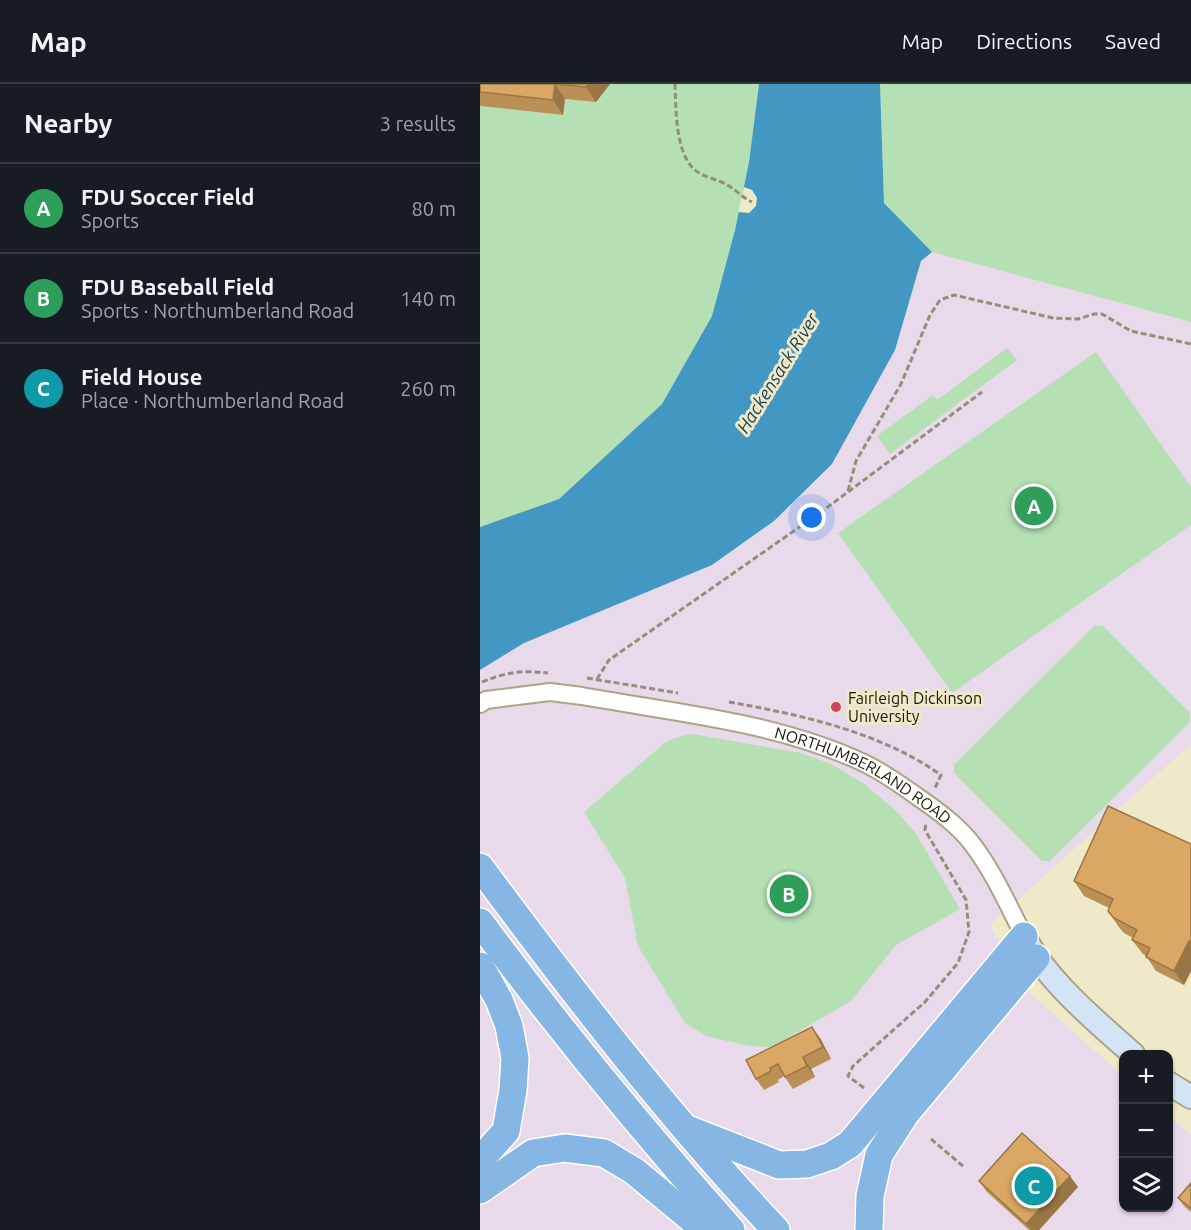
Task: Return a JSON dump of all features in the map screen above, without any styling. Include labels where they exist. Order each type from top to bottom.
[{"type":"highway","points":[[480,867],[541,949],[684,1128],[776,1230]]},
{"type":"highway","points":[[480,922],[583,1056],[731,1230]]},
{"type":"highway","points":[[684,1128],[779,1165],[807,1164],[831,1156],[850,1144],[1030,947]]},
{"type":"highway","points":[[869,1230],[870,1196],[879,1155],[906,1113],[1030,947]]},
{"type":"highway","points":[[480,966],[499,1000],[509,1026],[515,1058],[513,1090],[506,1131],[480,1160]]},
{"type":"highway","points":[[480,1190],[533,1153],[565,1148],[604,1153],[634,1171],[705,1230]]},
{"type":"main road","name":"NORTHUMBERLAND ROAD","points":[[1030,947],[1090,1016],[1128,1050]]},
{"type":"main road","points":[[1173,1086],[1191,1096]]},
{"type":"street","name":"NORTHUMBERLAND ROAD","points":[[480,704],[486,700],[550,692],[785,734],[866,764],[942,813],[972,843],[992,873],[1030,947]]},
{"type":"path","points":[[675,84],[676,124],[686,157],[695,170],[729,186],[741,197],[752,202]]},
{"type":"path","points":[[847,492],[856,461],[901,384],[930,315],[940,300],[954,295],[1053,318],[1077,319],[1102,314],[1131,331],[1191,344]]},
{"type":"path","points":[[597,679],[609,660],[847,492],[982,393]]},
{"type":"path","points":[[480,683],[503,673],[530,671],[552,674]]},
{"type":"path","points":[[585,677],[688,694]]},
{"type":"path","points":[[724,701],[782,711],[837,727],[882,744],[928,766],[941,776],[927,803],[925,830],[966,900],[969,932],[958,963],[925,1002],[853,1066],[848,1076],[864,1088]]},
{"type":"path","points":[[931,1139],[964,1167]]},
{"type":"shaded area","name":"Fairleigh Dickinson University","points":[[932,252],[1191,322],[1191,744],[990,925],[1030,993],[1119,1072],[1119,1212],[1173,1212],[1173,1119],[1191,1135],[1191,1230],[480,1230],[480,670],[523,643],[712,565],[774,521],[832,464],[895,350],[921,261]]},
{"type":"green space","points":[[610,84],[759,84],[749,162],[735,230],[712,316],[662,404],[559,499],[480,527],[480,106],[563,115],[565,99],[596,102]]},
{"type":"green space","points":[[880,84],[1191,84],[1191,322],[932,252],[884,203]]},
{"type":"green space","points":[[1007,348],[1017,360],[890,454],[877,436],[933,395],[937,400]]},
{"type":"green space","points":[[1096,352],[1191,487],[1191,525],[952,693],[838,533]]},
{"type":"green space","points":[[1094,626],[1103,626],[1190,713],[1190,722],[1050,861],[1042,861],[954,773],[954,765]]},
{"type":"green space","points":[[693,734],[801,753],[831,764],[863,783],[895,810],[915,832],[960,909],[896,945],[851,1001],[772,1047],[749,1046],[706,1036],[685,1023],[638,946],[625,878],[584,812],[667,741]]},
{"type":"water","name":"Hackensack River","points":[[759,84],[880,84],[884,203],[932,252],[921,261],[895,350],[832,464],[774,521],[712,565],[524,643],[480,670],[480,527],[559,499],[662,404],[712,316],[735,230],[749,162]]},
{"type":"pier","points":[[744,187],[752,190],[757,198],[756,206],[749,213],[738,212]]},
{"type":"building","points":[[480,84],[555,84],[553,100],[480,92]]},
{"type":"building","points":[[555,84],[588,84],[586,87]]},
{"type":"building","points":[[1108,806],[1191,844],[1191,942],[1189,941],[1174,971],[1146,957],[1150,948],[1132,940],[1137,930],[1114,918],[1108,911],[1113,899],[1074,881]]},
{"type":"building","points":[[812,1027],[823,1047],[803,1057],[807,1066],[785,1077],[778,1064],[770,1068],[771,1071],[756,1079],[746,1060]]},
{"type":"building","points":[[1022,1133],[1070,1176],[1026,1224],[979,1181]]},
{"type":"building","points":[[1191,1183],[1191,1208],[1178,1198]]},
{"type":"place","name":"FDU Soccer Field","points":[[1034,506]]},
{"type":"place","name":"Fairleigh Dickinson University","points":[[836,707]]},
{"type":"place","name":"FDU Baseball Field","points":[[789,894]]},
{"type":"place","name":"Field House","points":[[1034,1186]]}]
